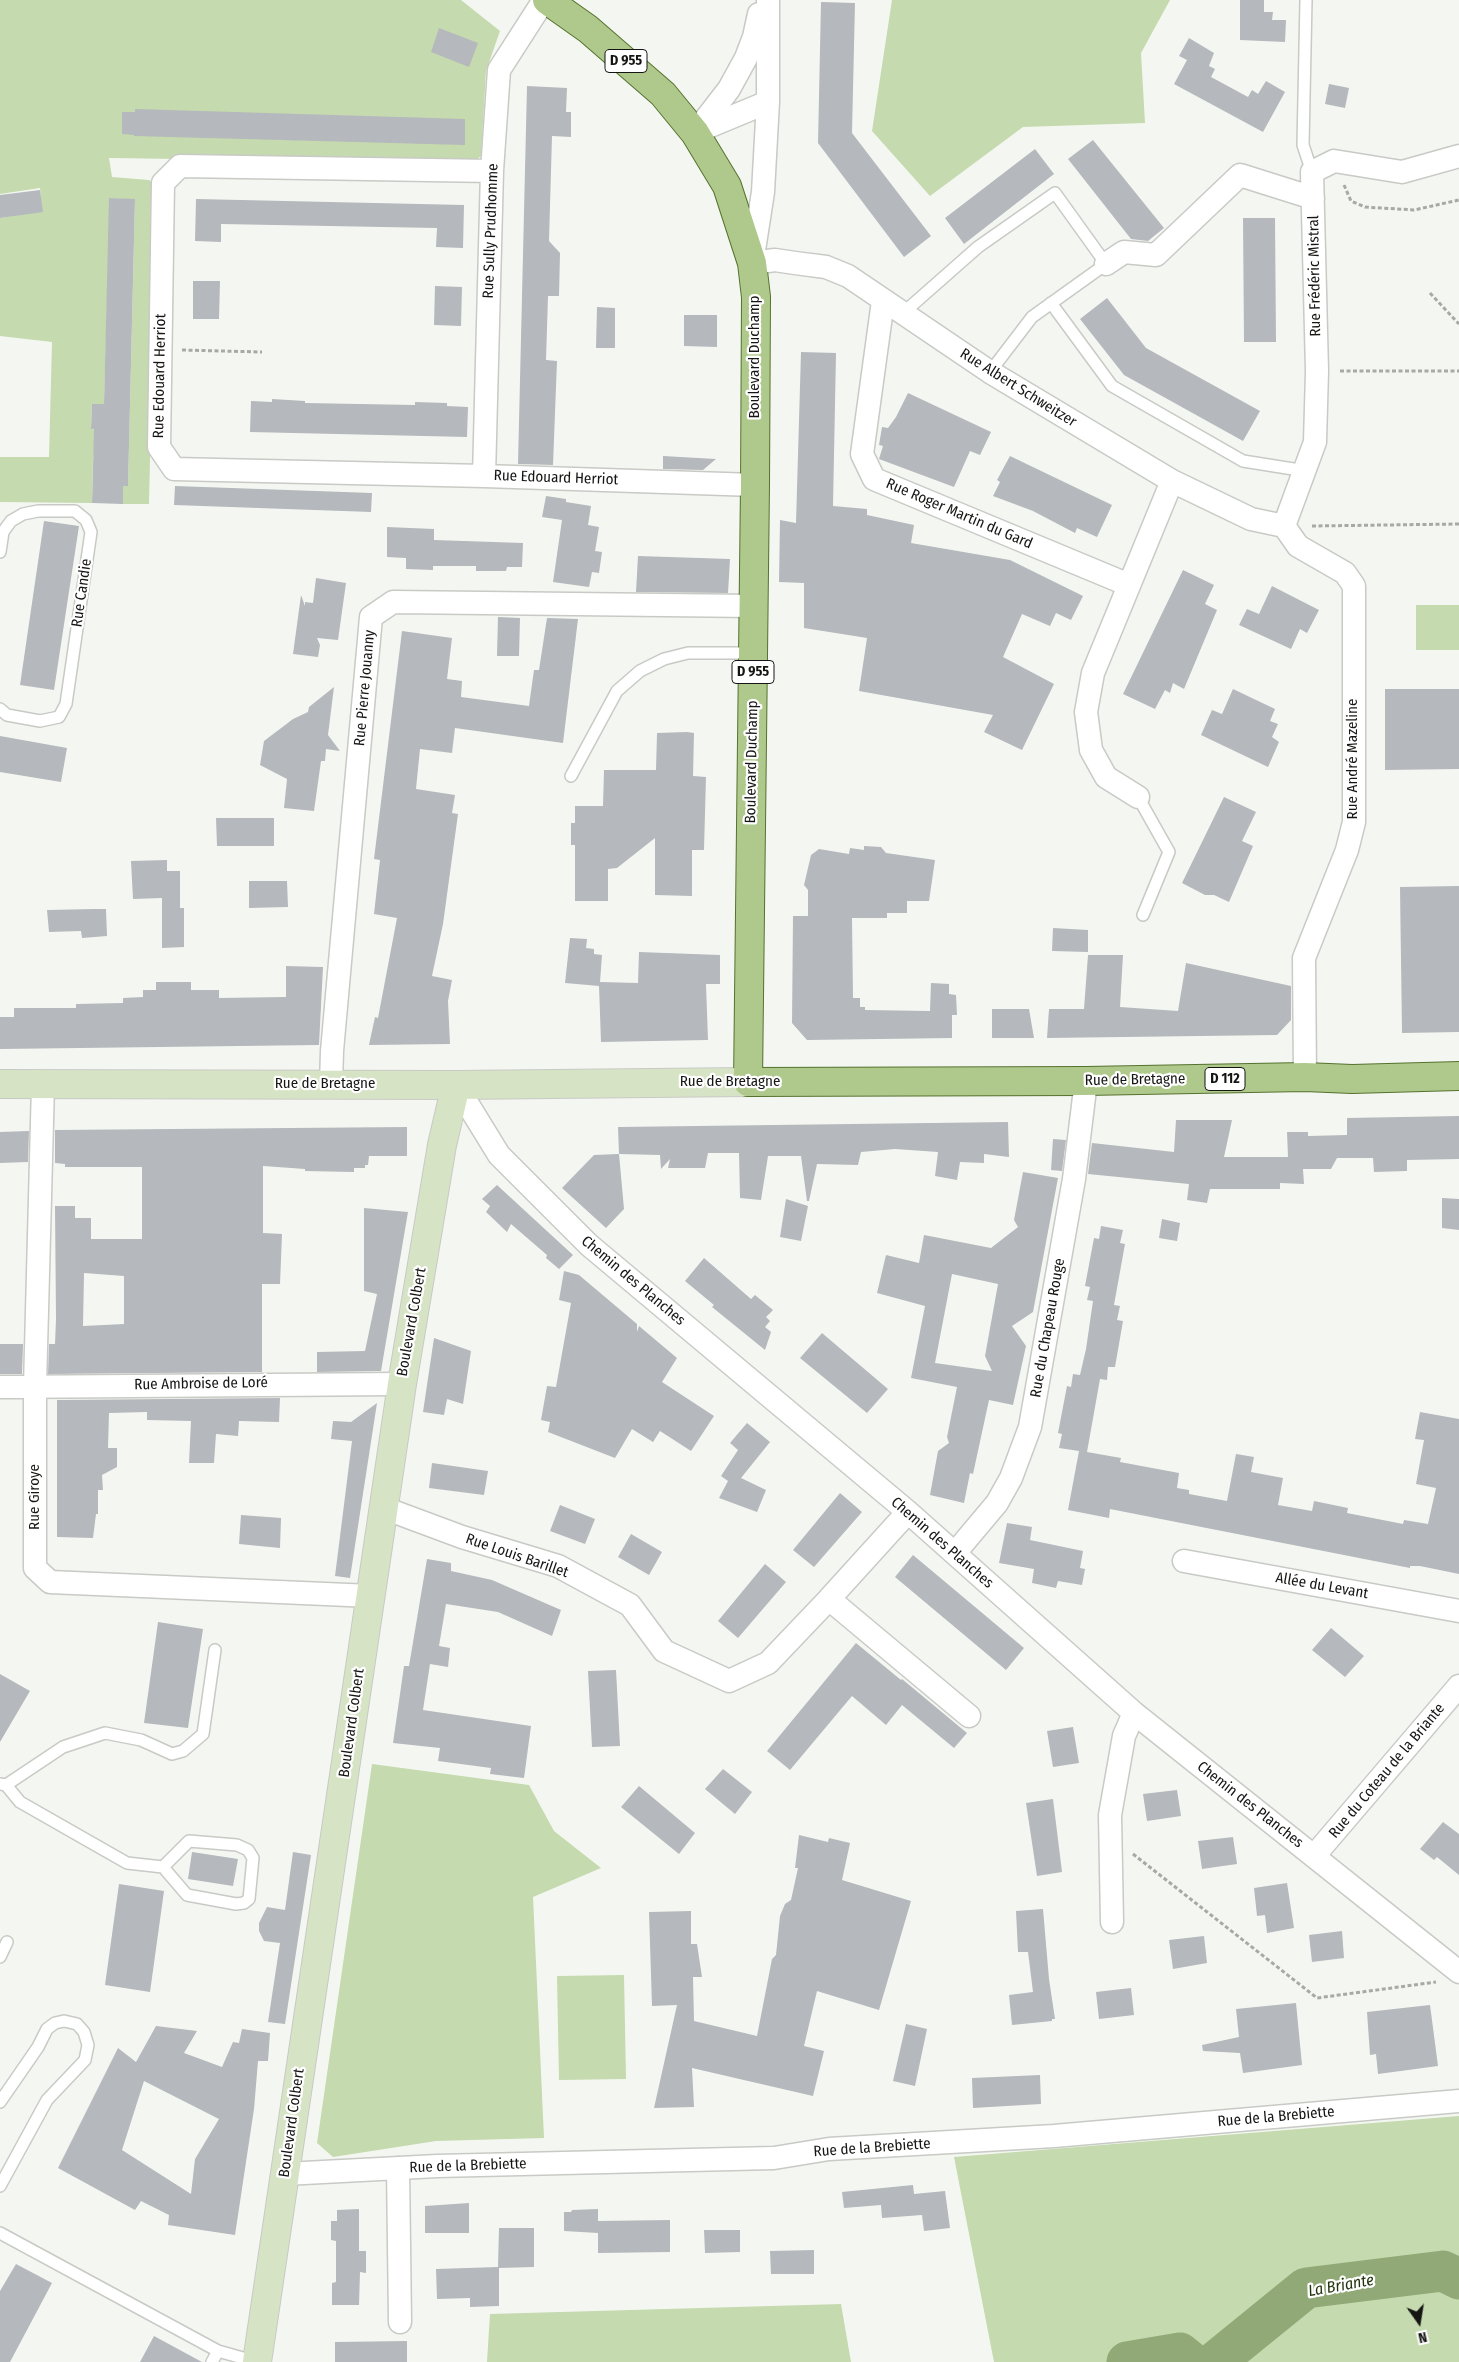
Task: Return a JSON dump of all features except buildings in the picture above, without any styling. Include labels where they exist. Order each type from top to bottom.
[{"type":"main road","name":"D 955","points":[[545,0],[588,29],[663,94],[695,133]]},
{"type":"main road","name":"Boulevard Duchamp","points":[[695,133],[727,186],[752,263],[756,297],[748,1082]]},
{"type":"main road","name":"Rue de Bretagne","points":[[0,1084],[456,1085],[1086,1081],[1304,1077],[1352,1079],[1459,1076]]},
{"type":"main road","name":"Boulevard Colbert","points":[[257,2362],[402,1384],[442,1145],[456,1085]]},
{"type":"street","name":"Rue Sully Prudhomme","points":[[484,476],[492,171],[499,70],[545,0]]},
{"type":"street","points":[[695,133],[729,89],[746,58],[754,37],[761,0]]},
{"type":"street","name":"Boulevard Duchamp","points":[[752,263],[763,192],[768,102],[768,0]]},
{"type":"street","points":[[695,133],[768,102]]},
{"type":"street","points":[[1312,172],[1334,161],[1402,172],[1459,156]]},
{"type":"street","name":"Rue Edouard Herriot","points":[[492,171],[180,166],[163,183],[159,447],[174,469],[484,476],[755,485]]},
{"type":"street","name":"Rue Frédéric Mistral","points":[[1284,526],[1306,471],[1315,442],[1317,370],[1312,172]]},
{"type":"street","points":[[1106,264],[1124,252],[1156,255],[1240,175],[1313,198]]},
{"type":"street","name":"Rue Albert Schweitzer","points":[[752,263],[775,260],[826,267],[848,276],[990,372],[1172,481],[1251,519],[1284,526]]},
{"type":"street","name":"Rue Roger Martin du Gard","points":[[883,301],[862,454],[874,478],[1130,585]]},
{"type":"street","points":[[1138,797],[1106,777],[1091,750],[1086,712],[1093,673],[1172,481]]},
{"type":"street","name":"Rue André Mazeline","points":[[1284,526],[1298,546],[1345,573],[1354,586],[1354,822],[1347,850],[1304,958],[1304,1077]]},
{"type":"street","name":"Rue Pierre Jouanny","points":[[331,1084],[332,1051],[371,617],[393,602],[754,606]]},
{"type":"street","name":"Rue du Chapeau Rouge","points":[[955,1553],[997,1503],[1011,1478],[1030,1427],[1074,1179],[1086,1081]]},
{"type":"street","name":"Rue Giroye","points":[[43,1084],[35,1386],[35,1568],[50,1582],[371,1596]]},
{"type":"street","name":"Chemin des Planches","points":[[456,1085],[498,1155],[589,1245],[908,1512],[1134,1713],[1314,1856],[1452,1977]]},
{"type":"street","name":"Rue Ambroise de Loré","points":[[0,1387],[402,1384]]},
{"type":"street","name":"Rue Louis Barillet","points":[[384,1508],[462,1537],[558,1566],[630,1605],[664,1652],[729,1681],[768,1662],[829,1599],[908,1512]]},
{"type":"street","name":"Allée du Levant","points":[[1184,1561],[1459,1612]]},
{"type":"street","points":[[829,1599],[969,1716]]},
{"type":"street","name":"Rue du Coteau de la Briante","points":[[1314,1856],[1459,1686]]},
{"type":"street","points":[[1112,1922],[1110,1815],[1124,1736],[1134,1713]]},
{"type":"street","name":"Rue de la Brebiette","points":[[285,2174],[398,2168],[774,2158],[829,2149],[1054,2136],[1459,2101]]},
{"type":"street","points":[[398,2168],[400,2322]]},
{"type":"lane","points":[[1306,0],[1303,145],[1312,172]]},
{"type":"lane","points":[[902,314],[978,247],[1055,193],[1106,264],[1032,317],[990,372]]},
{"type":"lane","points":[[1051,303],[1112,386],[1244,461],[1306,471]]},
{"type":"lane","name":"Rue Candie","points":[[0,552],[2,532],[11,521],[23,514],[38,511],[75,511],[86,520],[91,532],[66,704],[59,717],[40,721],[7,715],[0,710]]},
{"type":"lane","points":[[570,776],[618,691],[640,671],[664,659],[688,653],[753,653]]},
{"type":"lane","points":[[1138,797],[1169,852],[1143,915]]},
{"type":"lane","points":[[163,1866],[189,1841],[237,1845],[248,1850],[253,1858],[249,1899],[236,1904],[187,1895],[163,1866],[127,1863],[20,1802],[3,1784],[62,1747],[105,1733],[141,1740],[172,1754],[184,1751],[203,1734],[215,1650]]},
{"type":"lane","points":[[0,1957],[7,1942]]},
{"type":"lane","points":[[0,2102],[38,2047],[47,2029],[56,2023],[64,2021],[77,2024],[84,2032],[88,2045],[85,2060],[48,2100],[0,2186]]},
{"type":"lane","points":[[0,2233],[218,2351],[257,2362]]},
{"type":"lane","points":[[212,2362],[218,2351]]},
{"type":"path","points":[[1334,161],[1351,201],[1365,207],[1414,210],[1459,200]]},
{"type":"path","points":[[1430,293],[1459,324]]},
{"type":"path","points":[[161,349],[262,352]]},
{"type":"path","points":[[1317,370],[1459,371]]},
{"type":"path","points":[[1284,526],[1458,525]]},
{"type":"path","points":[[1110,1835],[1317,1998],[1452,1977]]},
{"type":"green space","points":[[0,0],[461,0],[500,31],[486,71],[481,156],[472,163],[109,158],[112,177],[149,180],[152,182],[156,196],[149,504],[123,504],[123,486],[128,486],[135,200],[110,198],[104,404],[92,404],[91,429],[103,430],[93,456],[92,503],[0,502],[0,457],[49,457],[52,342],[0,336],[0,218],[42,211],[40,188],[0,194]]},
{"type":"green space","points":[[892,0],[1170,0],[1141,53],[1145,123],[1023,127],[930,196],[872,131]]},
{"type":"green space","points":[[1416,605],[1459,605],[1459,650],[1416,650]]},
{"type":"green space","points":[[372,1764],[529,1785],[554,1831],[601,1868],[533,1897],[544,2138],[436,2141],[333,2157],[317,2143]]},
{"type":"green space","points":[[624,1975],[626,2079],[559,2080],[557,1976]]},
{"type":"green space","points":[[1459,2116],[1459,2362],[994,2362],[954,2157]]},
{"type":"green space","points":[[841,2304],[851,2362],[487,2362],[490,2314]]},
{"type":"waterway","name":"La Briante","points":[[1215,2362],[1306,2288],[1443,2271],[1459,2279]]},
{"type":"waterway","name":"La Briante","points":[[1127,2362],[1180,2353],[1191,2362]]}]
